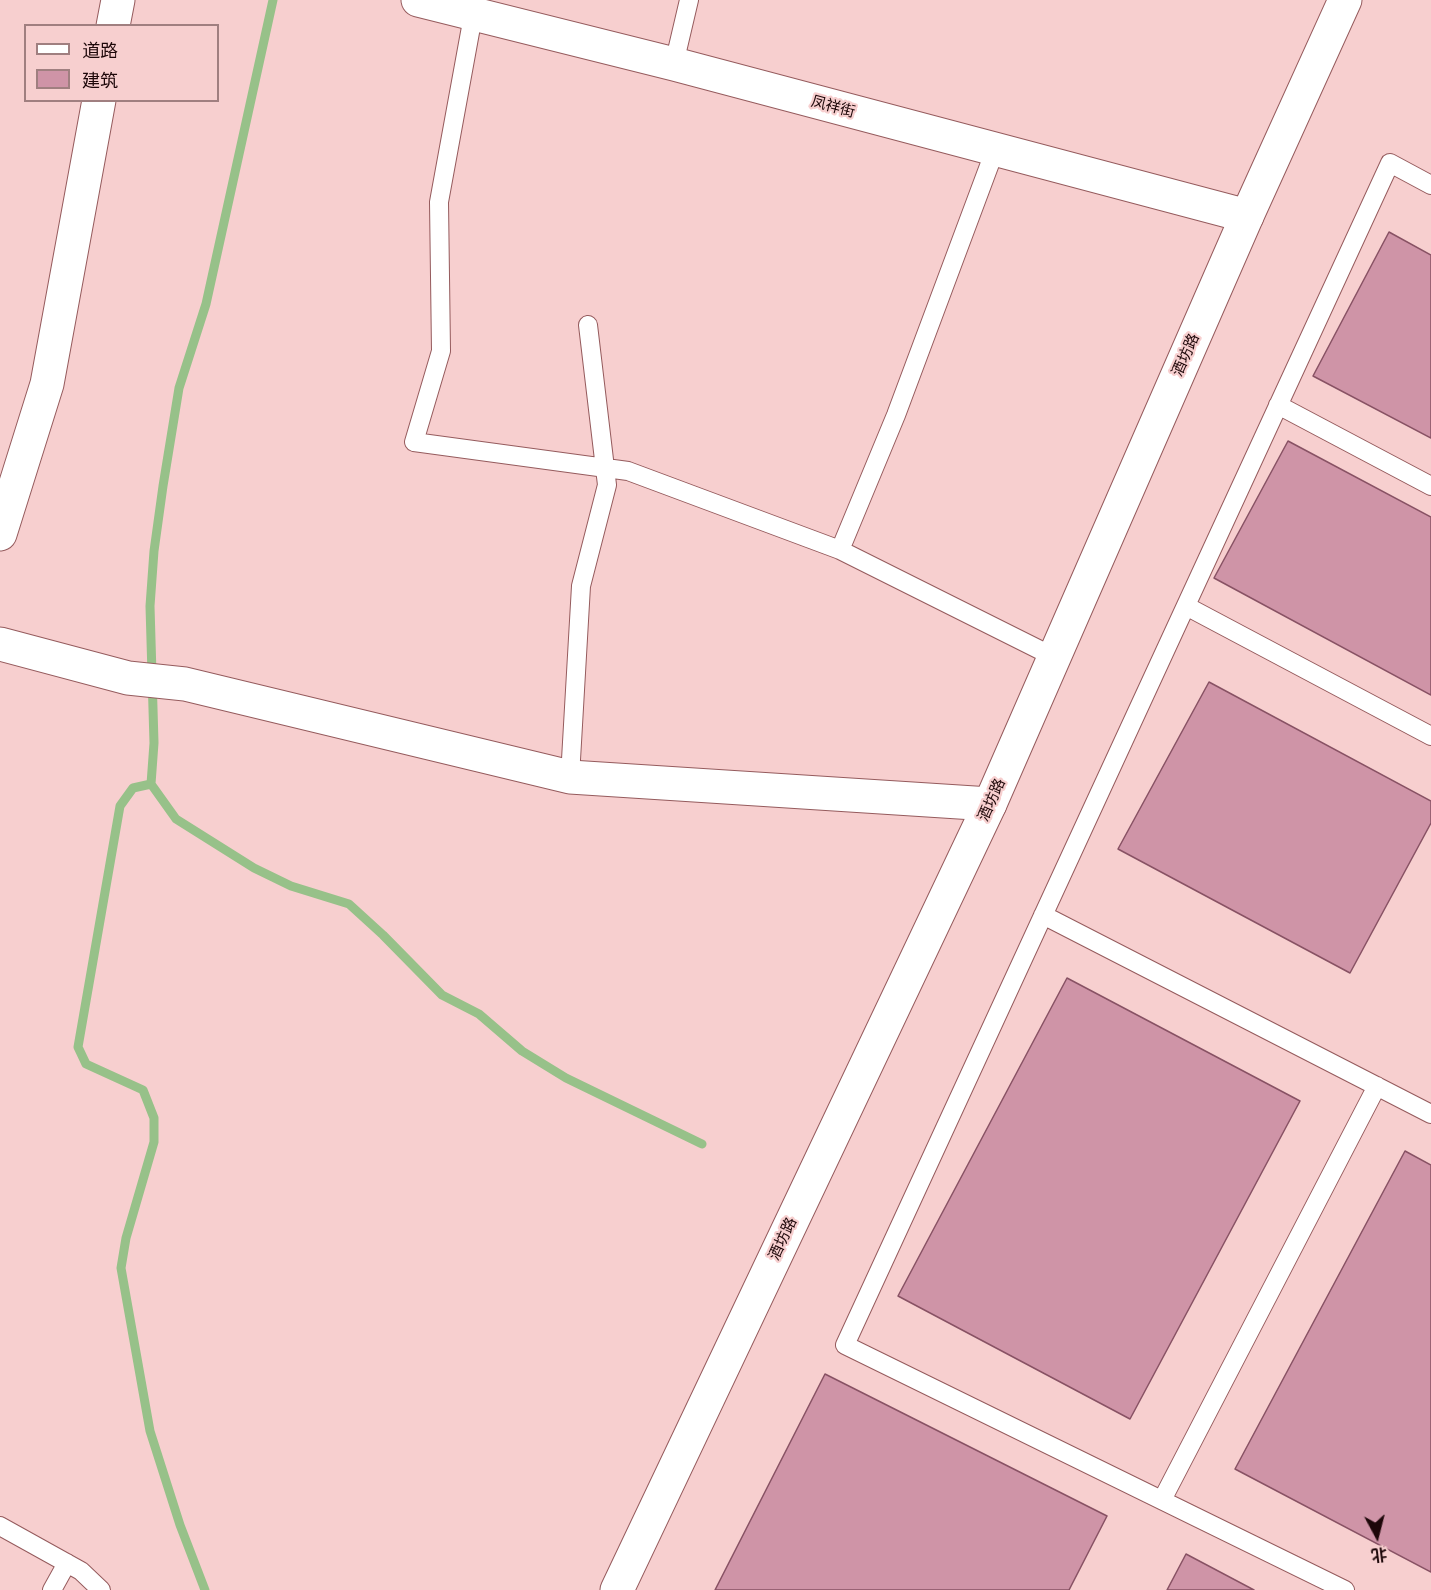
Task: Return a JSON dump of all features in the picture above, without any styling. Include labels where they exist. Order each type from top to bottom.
[{"type":"street","points":[[113,24],[118,0]]},
{"type":"street","name":"凤祥街","points":[[418,0],[674,64],[1247,216]]},
{"type":"street","name":"酒坊路","points":[[617,1590],[990,804],[1247,216],[1346,0]]},
{"type":"street","points":[[0,534],[47,384],[99,102]]},
{"type":"street","points":[[0,644],[128,678],[185,684],[570,777],[990,804]]},
{"type":"lane","points":[[674,64],[689,0]]},
{"type":"lane","points":[[473,15],[439,202],[441,351],[414,442],[605,470],[628,471],[840,550],[1054,657]]},
{"type":"lane","points":[[840,550],[896,415],[995,150]]},
{"type":"lane","points":[[1345,1590],[845,1345],[1390,163],[1431,185]]},
{"type":"lane","points":[[570,777],[581,586],[607,485],[588,325]]},
{"type":"lane","points":[[1278,405],[1431,486]]},
{"type":"lane","points":[[1186,606],[1431,736]]},
{"type":"lane","points":[[1043,915],[1431,1114]]},
{"type":"lane","points":[[1162,1500],[1377,1086]]},
{"type":"lane","points":[[0,1526],[81,1571],[101,1590]]},
{"type":"lane","points":[[52,1590],[67,1563]]},
{"type":"building","points":[[1389,232],[1431,255],[1431,438],[1313,376]]},
{"type":"building","points":[[1288,441],[1431,517],[1431,695],[1214,578]]},
{"type":"building","points":[[1209,682],[1431,801],[1431,823],[1350,973],[1118,849]]},
{"type":"building","points":[[1067,978],[1300,1101],[1130,1419],[898,1296]]},
{"type":"building","points":[[1405,1151],[1431,1165],[1431,1572],[1235,1469]]},
{"type":"building","points":[[825,1374],[1107,1516],[1069,1590],[715,1590]]},
{"type":"building","points":[[1186,1554],[1254,1590],[1167,1590]]},
{"type":"waterway","points":[[273,0],[206,304],[179,388],[163,486],[154,551],[150,606],[154,743],[151,784],[176,819],[254,868],[291,886],[349,904],[442,995],[479,1014],[522,1051],[566,1078],[702,1144]]},
{"type":"waterway","points":[[151,784],[133,788],[120,806],[78,1047],[86,1064],[143,1090],[154,1118],[154,1142],[126,1238],[121,1268],[150,1431],[180,1525],[205,1590]]}]
